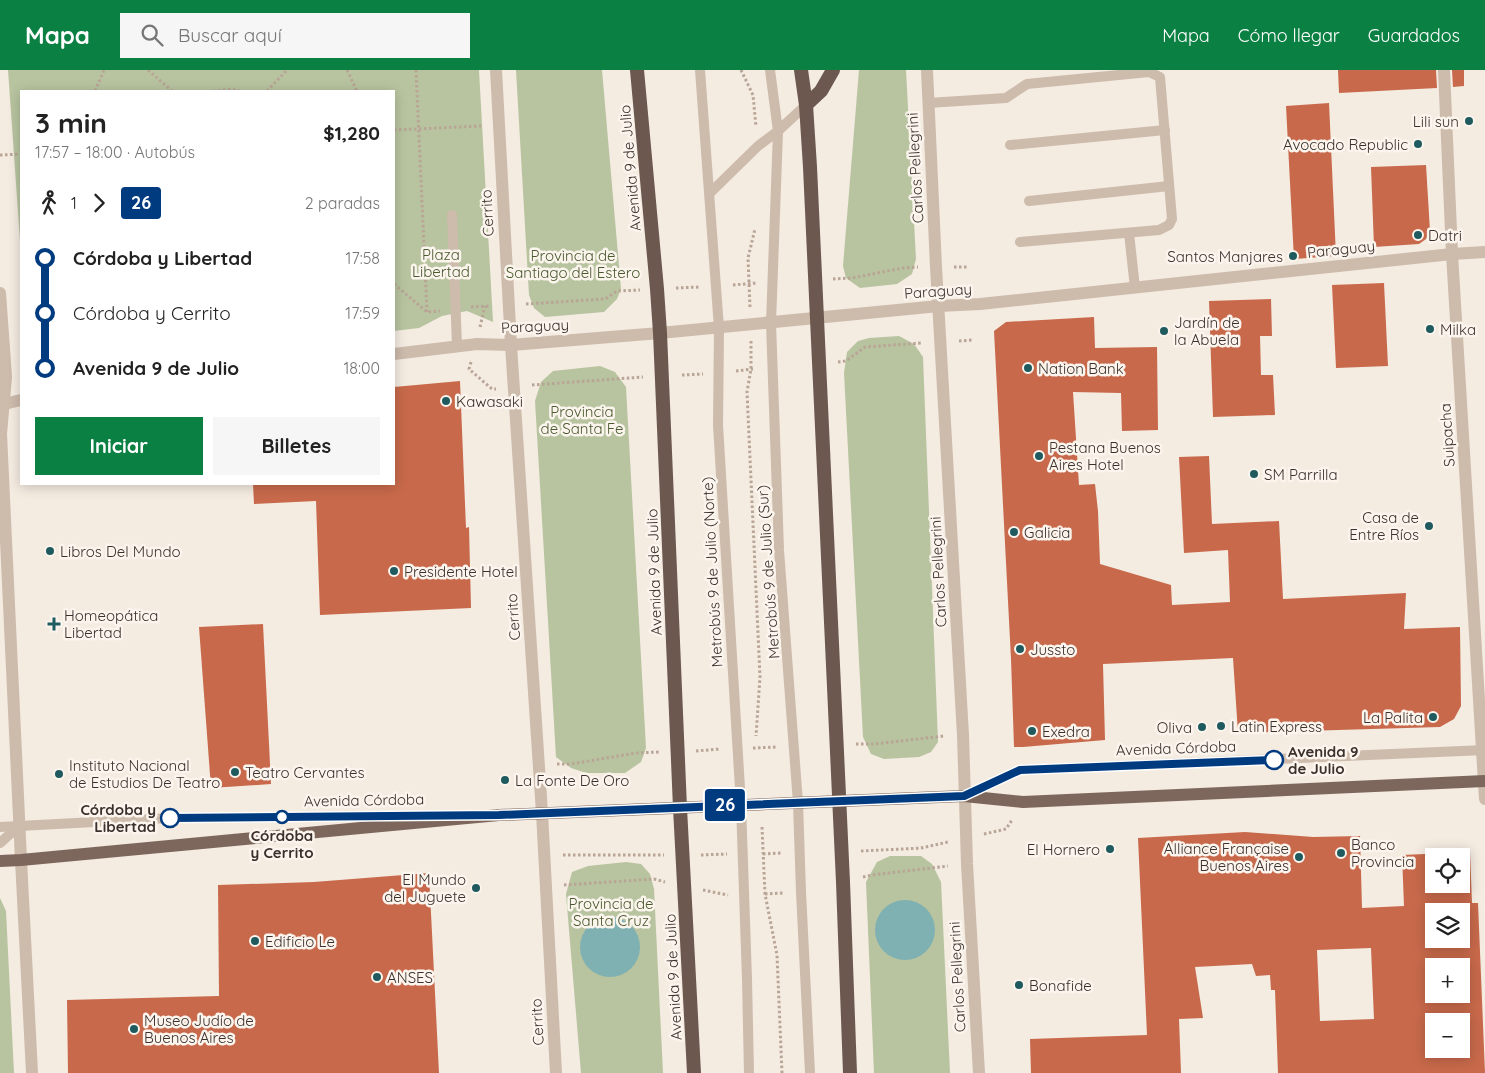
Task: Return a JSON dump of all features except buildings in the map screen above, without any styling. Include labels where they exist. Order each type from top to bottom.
[{"type":"highway","name":"Avenida 9 de Julio","points":[[637,70],[660,334],[680,808],[694,1073]]},
{"type":"highway","points":[[801,70],[806,105],[818,319],[850,1073]]},
{"type":"highway","points":[[806,105],[821,91],[833,70]]},
{"type":"main road","name":"Avenida Córdoba","points":[[0,861],[499,815],[964,796],[1023,802],[1484,781]]},
{"type":"street","name":"Cerrito","points":[[496,70],[511,345],[542,813],[556,1073]]},
{"type":"street","name":"Carlos Pellegrini","points":[[927,70],[979,1073]]},
{"type":"street","name":"Suipacha","points":[[1444,70],[1452,254],[1484,750],[1485,799]]},
{"type":"street","name":"Paraguay","points":[[395,354],[477,344],[511,345],[660,334],[939,306],[980,304],[1485,252]]},
{"type":"street","points":[[0,293],[6,377],[2,404],[2,443],[20,825],[20,860],[32,1073]]},
{"type":"street","points":[[2,404],[20,400]]},
{"type":"lane","name":"Metrobús 9 de Julio (Norte)","points":[[700,70],[719,328],[718,425],[740,805],[749,1073]]},
{"type":"lane","name":"Metrobús 9 de Julio (Sur)","points":[[770,70],[778,131],[771,323],[779,550],[798,803],[810,1073]]},
{"type":"lane","points":[[928,103],[1006,98],[1027,84],[1148,72],[1160,77],[1172,219],[1169,225],[1159,230],[1020,242]]},
{"type":"lane","points":[[710,193],[758,146],[778,131],[806,105]]},
{"type":"lane","points":[[1010,145],[1165,130]]},
{"type":"lane","points":[[1029,201],[1169,186]]},
{"type":"lane","points":[[452,215],[457,346]]},
{"type":"lane","points":[[1129,232],[1135,288]]},
{"type":"lane","name":"Avenida Córdoba","points":[[964,796],[1020,770],[1484,750]]},
{"type":"lane","name":"Avenida Córdoba","points":[[0,827],[170,818],[499,815]]},
{"type":"lane","points":[[0,844],[20,825]]},
{"type":"path","points":[[95,90],[104,70]]},
{"type":"path","points":[[148,70],[171,90]]},
{"type":"path","points":[[269,90],[287,70]]},
{"type":"path","points":[[347,70],[357,90]]},
{"type":"path","points":[[416,70],[427,312]]},
{"type":"path","points":[[741,70],[753,95],[758,146]]},
{"type":"path","points":[[222,90],[236,90]]},
{"type":"path","points":[[395,130],[499,126]]},
{"type":"path","points":[[0,155],[20,154]]},
{"type":"path","points":[[756,757],[760,677],[747,392],[751,369],[748,258],[757,220]]},
{"type":"path","points":[[485,306],[477,344],[469,369],[492,389],[772,368]]},
{"type":"path","points":[[819,365],[846,361],[865,347],[974,340]]},
{"type":"path","points":[[760,804],[765,894],[777,955],[782,1073]]},
{"type":"green space","name":"Plaza Libertad","points":[[8,70],[479,70],[493,322],[467,311],[442,316],[419,328],[395,331],[395,90],[20,90],[20,241]]},
{"type":"green space","name":"Provincia de Santiago del Estero","points":[[516,70],[602,70],[621,289],[617,299],[604,312],[545,317],[534,308],[529,295]]},
{"type":"green space","points":[[859,70],[906,70],[916,259],[912,274],[897,284],[860,288],[846,278],[843,266]]},
{"type":"green space","points":[[899,336],[914,344],[923,357],[938,742],[931,752],[919,757],[884,759],[871,754],[863,737],[844,373],[847,352],[858,341],[869,338]]},
{"type":"green space","name":"Provincia de Santa Fe","points":[[600,366],[615,372],[626,387],[646,748],[641,762],[625,773],[586,773],[571,768],[556,757],[535,401],[541,382],[553,371]]},
{"type":"green space","points":[[890,856],[921,856],[932,864],[941,882],[950,1073],[874,1073],[866,882],[877,862]]},
{"type":"green space","name":"Provincia de Santa Cruz","points":[[626,862],[641,864],[650,874],[654,889],[663,1073],[581,1073],[566,894],[572,872],[588,866]]},
{"type":"green space","points":[[0,898],[6,911],[14,1073],[0,1073]]},
{"type":"water","points":[[899,900],[911,900],[922,905],[930,913],[935,924],[933,942],[922,955],[911,960],[899,960],[888,955],[880,947],[875,936],[875,924],[880,913],[888,905]]},
{"type":"water","points":[[604,917],[616,917],[632,925],[638,935],[640,947],[638,959],[632,969],[616,977],[604,977],[588,969],[580,953],[580,941],[588,925]]},
{"type":"bus line","name":"26","points":[[170,818],[499,815],[964,796],[1020,770],[1274,760]]},
{"type":"place","name":"Lili sun","points":[[1469,121]]},
{"type":"place","name":"Avocado Republic","points":[[1418,144]]},
{"type":"place","name":"Datri","points":[[1418,235]]},
{"type":"place","name":"Santos Manjares","points":[[1293,256]]},
{"type":"place","name":"Milka","points":[[1430,329]]},
{"type":"place","name":"Jardín de la Abuela","points":[[1164,331]]},
{"type":"place","name":"Nation Bank","points":[[1028,368]]},
{"type":"place","name":"Kawasaki","points":[[446,401]]},
{"type":"place","name":"Pestana Buenos Aires Hotel","points":[[1039,456]]},
{"type":"place","name":"SM Parrilla","points":[[1254,474]]},
{"type":"place","name":"Casa de Entre Ríos","points":[[1429,526]]},
{"type":"place","name":"Galicia","points":[[1014,532]]},
{"type":"place","name":"Libros Del Mundo","points":[[50,551]]},
{"type":"place","name":"Presidente Hotel","points":[[394,571]]},
{"type":"place","name":"Homeopática Libertad","points":[[54,624]]},
{"type":"place","name":"Jussto","points":[[1020,649]]},
{"type":"place","name":"La Palita","points":[[1433,717]]},
{"type":"place","name":"Latin Express","points":[[1221,726]]},
{"type":"place","name":"Oliva","points":[[1202,727]]},
{"type":"place","name":"Exedra","points":[[1032,731]]},
{"type":"place","name":"Avenida 9 de Julio","points":[[1274,760]]},
{"type":"place","name":"Teatro Cervantes","points":[[235,772]]},
{"type":"place","name":"Instituto Nacional de Estudios De Teatro","points":[[59,774]]},
{"type":"place","name":"La Fonte De Oro","points":[[505,780]]},
{"type":"place","name":"Córdoba y Cerrito","points":[[282,817]]},
{"type":"place","name":"Córdoba y Libertad","points":[[170,818]]},
{"type":"place","name":"El Hornero","points":[[1110,849]]},
{"type":"place","name":"Banco Provincia","points":[[1341,853]]},
{"type":"place","name":"Alliance Française Buenos Aires","points":[[1299,857]]},
{"type":"place","name":"El Mundo del Juguete","points":[[476,888]]},
{"type":"place","name":"Edificio Le","points":[[255,941]]},
{"type":"place","name":"ANSES","points":[[377,977]]},
{"type":"place","name":"Bonafide","points":[[1019,985]]},
{"type":"place","name":"Museo Judío de Buenos Aires","points":[[134,1029]]}]
